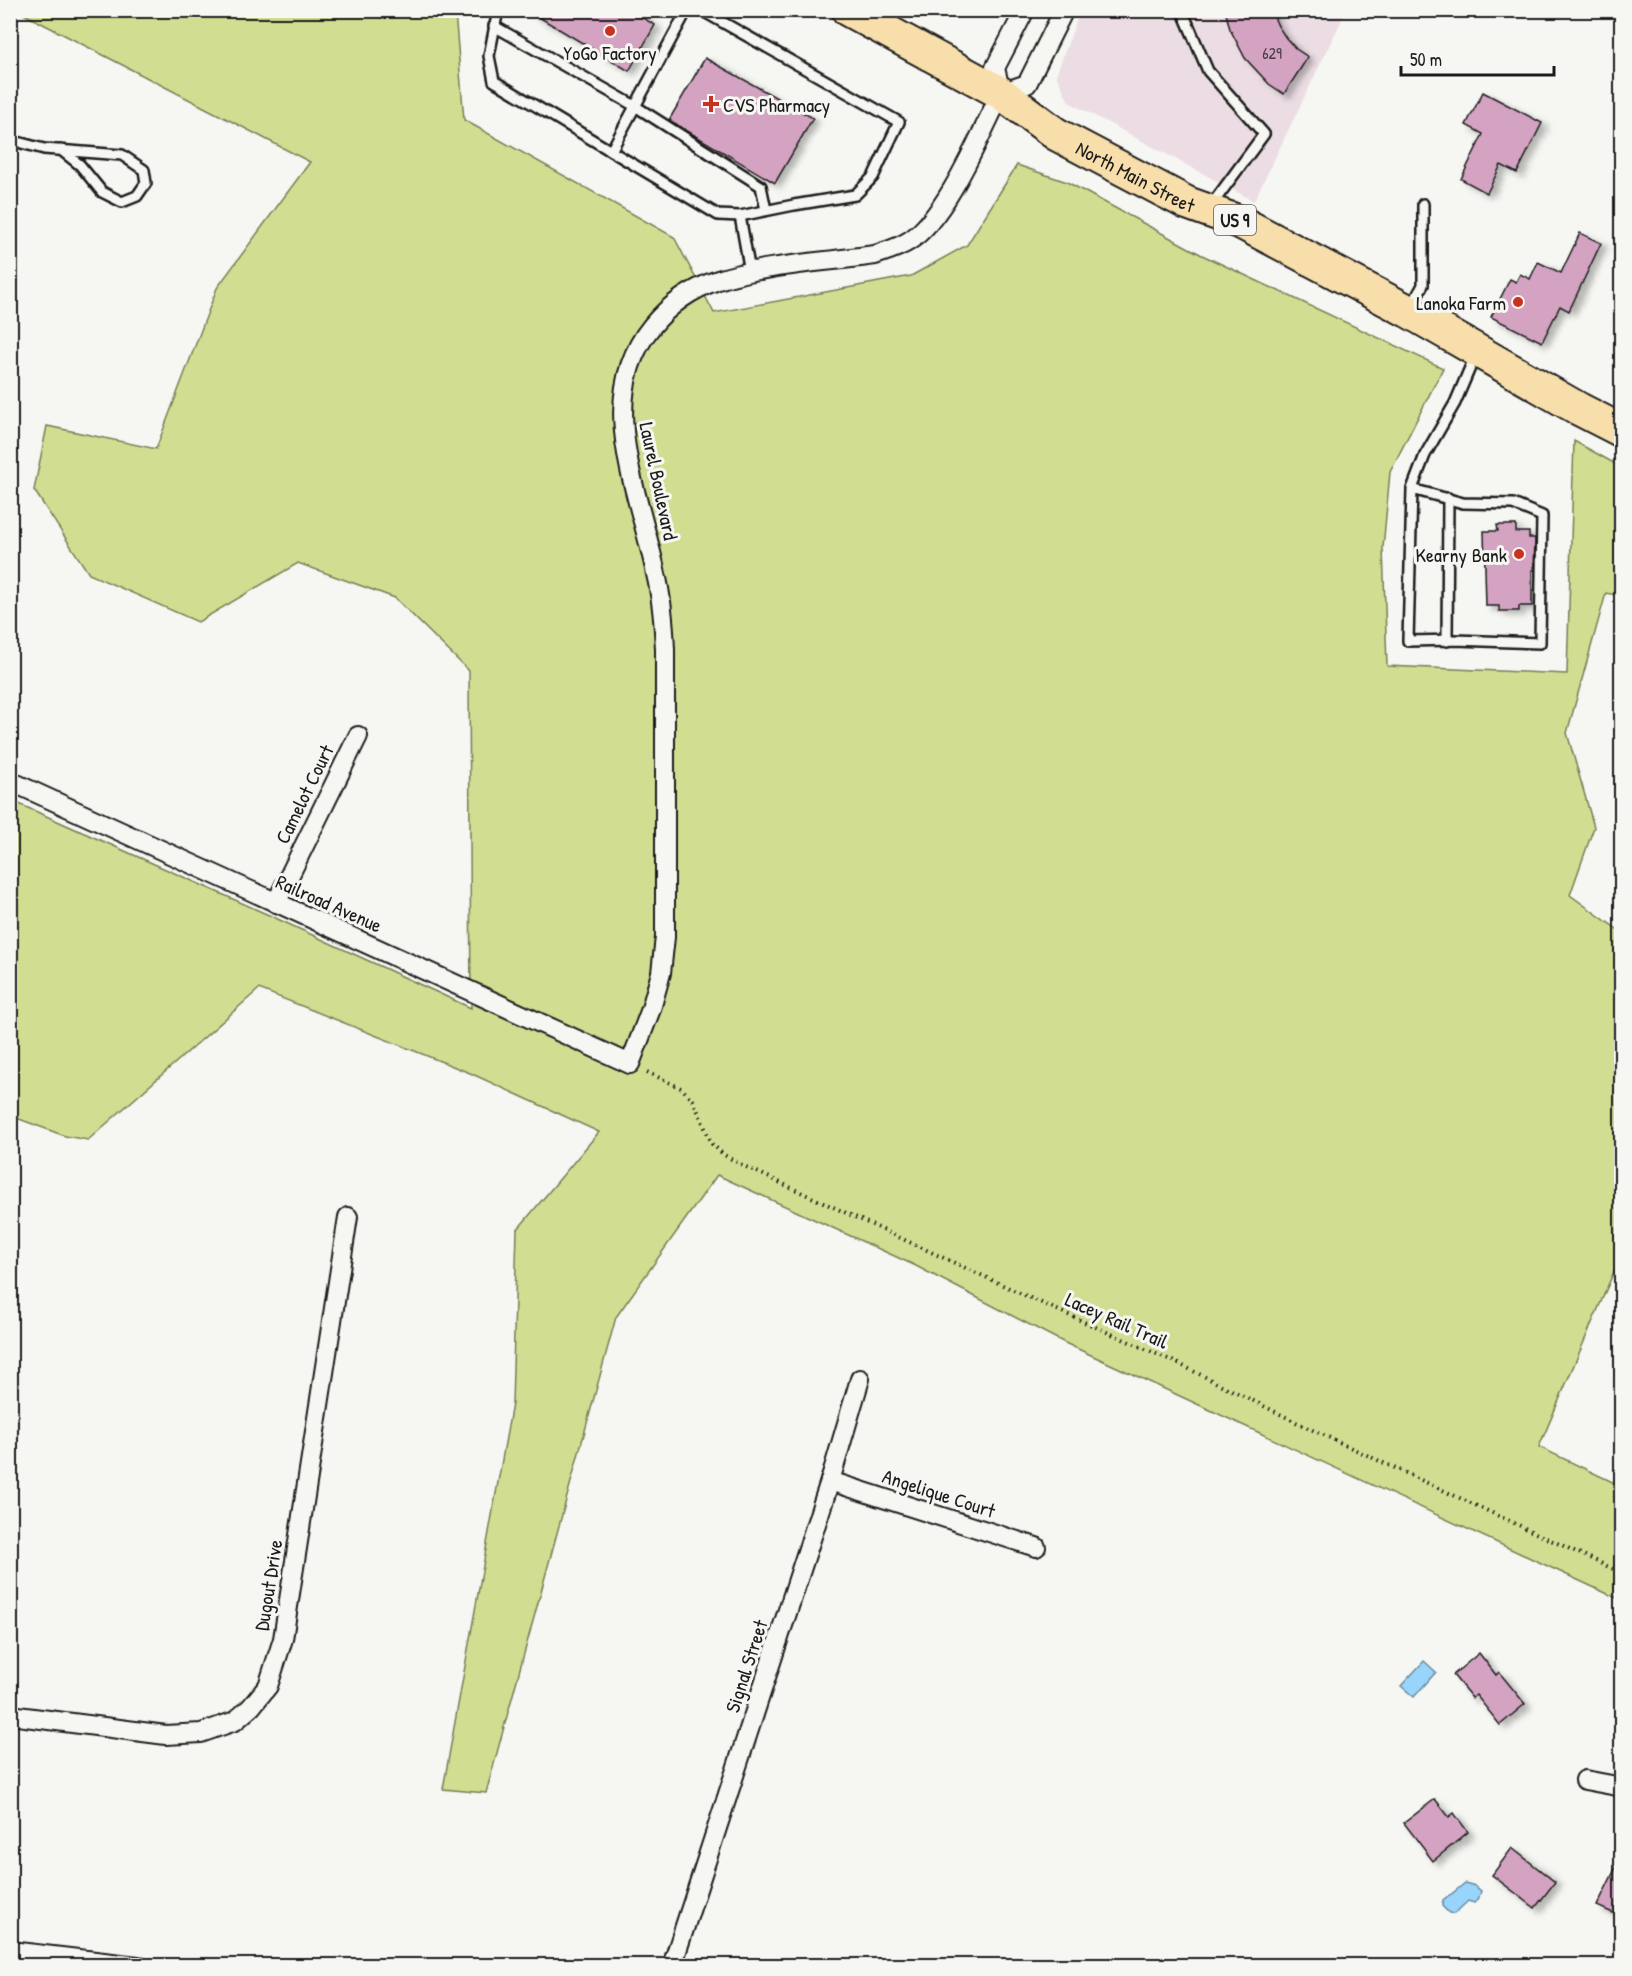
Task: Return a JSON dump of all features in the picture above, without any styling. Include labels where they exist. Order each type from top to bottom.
[{"type":"highway","name":"North Main Street","points":[[848,10],[1001,93],[1056,134],[1187,203],[1240,222],[1408,311],[1579,410],[1622,431]]},
{"type":"street","points":[[1025,10],[995,68],[1001,93],[1027,84],[1065,11]]},
{"type":"street","name":"Laurel Boulevard","points":[[630,1064],[651,1009],[661,973],[665,937],[663,611],[624,434],[622,408],[624,386],[631,361],[646,333],[664,310],[690,292],[718,280],[750,272],[875,255],[911,240],[931,222],[945,201],[1001,93]]},
{"type":"street","name":"Camelot Court","points":[[276,903],[358,736]]},
{"type":"street","name":"Railroad Avenue","points":[[10,781],[630,1064]]},
{"type":"street","name":"Dugout Drive","points":[[10,1715],[166,1735],[201,1733],[235,1720],[251,1707],[268,1686],[283,1639],[348,1216]]},
{"type":"street","name":"Signal Street","points":[[672,1965],[830,1481],[860,1379]]},
{"type":"street","name":"Angelique Court","points":[[830,1481],[1036,1547]]},
{"type":"street","points":[[1585,1780],[1622,1787]]},
{"type":"street","points":[[10,1951],[138,1965]]},
{"type":"lane","points":[[498,10],[489,56],[494,81],[718,215],[740,216],[855,195],[873,177],[900,122],[701,10]]},
{"type":"lane","points":[[611,151],[687,10]]},
{"type":"lane","points":[[1182,10],[1208,71],[1264,134],[1208,211]]},
{"type":"lane","points":[[494,26],[635,106],[761,186],[766,210]]},
{"type":"lane","points":[[10,140],[44,149],[61,150],[122,155],[144,170],[146,183],[137,196],[122,202],[102,192],[80,165],[61,150]]},
{"type":"lane","points":[[1408,311],[1424,285],[1423,204]]},
{"type":"lane","points":[[740,216],[750,272]]},
{"type":"lane","points":[[1412,489],[1463,503],[1513,504],[1542,516],[1540,642],[1408,642],[1412,489],[1425,455],[1455,403],[1477,351]]},
{"type":"lane","points":[[1447,641],[1448,498]]},
{"type":"path","name":"Lacey Rail Trail","points":[[630,1064],[681,1088],[693,1100],[712,1144],[724,1155],[744,1166],[1178,1363],[1304,1426],[1622,1573]]},
{"type":"shaded area","points":[[1080,11],[1346,11],[1254,201],[1069,102],[1056,75]]},
{"type":"green space","points":[[18,11],[455,12],[464,120],[674,237],[714,313],[911,276],[967,245],[1017,165],[1067,182],[1202,255],[1443,368],[1390,472],[1383,548],[1387,666],[1567,674],[1574,441],[1621,467],[1621,596],[1606,593],[1567,733],[1594,827],[1570,895],[1621,932],[1621,1255],[1539,1447],[1621,1486],[1621,1600],[1065,1343],[914,1265],[717,1175],[616,1317],[486,1793],[443,1789],[512,1404],[517,1230],[599,1132],[470,1073],[259,989],[88,1140],[65,1136],[11,1116],[10,800],[471,1008],[469,671],[395,598],[298,563],[198,622],[89,574],[34,490],[47,426],[156,449],[217,288],[310,162]]},
{"type":"water","points":[[1424,1661],[1436,1672],[1414,1697],[1401,1686]]},
{"type":"water","points":[[1465,1883],[1481,1891],[1478,1900],[1474,1903],[1468,1901],[1454,1914],[1449,1913],[1442,1906],[1443,1901]]},
{"type":"building","points":[[527,10],[630,10],[655,25],[629,71]]},
{"type":"building","points":[[1225,10],[1271,10],[1286,38],[1308,57],[1284,94],[1269,84],[1245,58],[1230,29]]},
{"type":"building","points":[[705,58],[813,118],[775,183],[669,120]]},
{"type":"building","points":[[1483,92],[1542,123],[1517,173],[1501,165],[1487,193],[1461,179],[1483,134],[1466,125]]},
{"type":"building","points":[[1580,233],[1601,243],[1569,311],[1560,306],[1542,342],[1491,317],[1510,279],[1516,282],[1520,274],[1530,279],[1538,262],[1561,273]]},
{"type":"building","name":"Kearny Bank","points":[[1497,525],[1516,525],[1516,532],[1529,532],[1529,538],[1535,538],[1532,606],[1519,606],[1519,611],[1499,611],[1499,606],[1486,606],[1484,531],[1498,531]]},
{"type":"building","points":[[1479,1653],[1496,1675],[1499,1672],[1525,1704],[1500,1725],[1476,1695],[1472,1698],[1453,1675]]},
{"type":"building","points":[[1435,1799],[1449,1817],[1454,1813],[1468,1832],[1433,1861],[1404,1823]]},
{"type":"building","points":[[1512,1848],[1555,1882],[1535,1908],[1492,1875]]},
{"type":"building","points":[[1622,1855],[1622,1917],[1597,1906]]},
{"type":"place","name":"YoGo Factory","points":[[610,31]]},
{"type":"place","name":"CVS Pharmacy","points":[[711,104]]},
{"type":"place","name":"Lanoka Farm","points":[[1518,302]]},
{"type":"place","name":"Kearny Bank","points":[[1519,554]]}]
